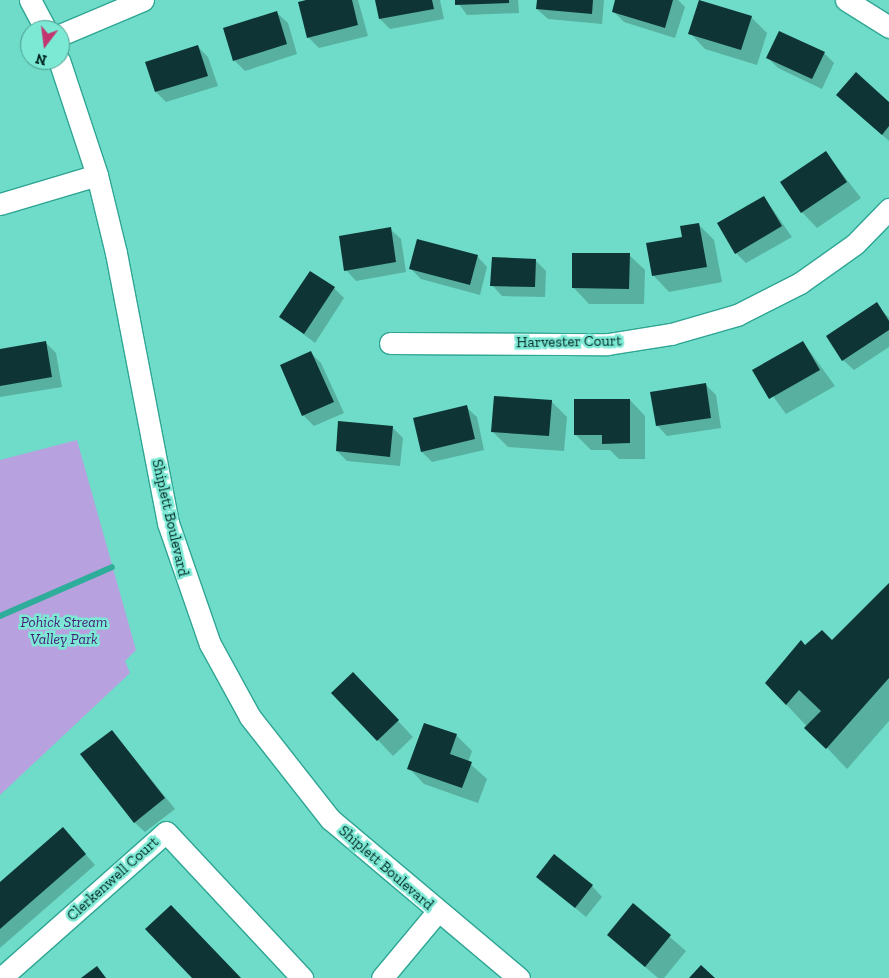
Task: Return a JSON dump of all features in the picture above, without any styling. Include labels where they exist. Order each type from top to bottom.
[{"type":"street","points":[[30,0],[41,20]]},
{"type":"street","points":[[70,32],[143,0]]},
{"type":"street","points":[[846,0],[889,26]]},
{"type":"street","name":"Shiplett Boulevard","points":[[62,70],[98,175],[168,523],[210,644],[250,717],[302,788],[359,848],[519,978]]},
{"type":"street","points":[[0,204],[98,175]]},
{"type":"street","name":"Harvester Court","points":[[390,343],[608,344],[671,334],[737,315],[800,283],[855,244],[889,209]]},
{"type":"street","name":"Clerkenwell Court","points":[[1,978],[166,832],[302,978]]},
{"type":"street","points":[[382,978],[437,912]]},
{"type":"green space","name":"Pohick Stream Valley Park","points":[[77,440],[136,650],[125,661],[130,673],[0,795],[0,460]]},
{"type":"building","points":[[306,0],[352,0],[358,25],[307,38],[298,2]]},
{"type":"building","points":[[375,0],[432,0],[434,9],[379,19]]},
{"type":"building","points":[[455,0],[509,0],[509,3],[455,5]]},
{"type":"building","points":[[537,0],[593,0],[592,14],[536,9]]},
{"type":"building","points":[[615,0],[673,0],[665,28],[612,12]]},
{"type":"building","points":[[699,0],[752,16],[741,50],[688,34]]},
{"type":"building","points":[[277,11],[287,44],[233,61],[223,28]]},
{"type":"building","points":[[779,31],[825,52],[812,79],[766,58]]},
{"type":"building","points":[[198,45],[208,76],[155,92],[145,62]]},
{"type":"building","points":[[856,72],[889,102],[889,126],[882,135],[836,95]]},
{"type":"building","points":[[826,151],[847,182],[801,213],[780,182]]},
{"type":"building","points":[[764,196],[782,226],[735,254],[717,223]]},
{"type":"building","points":[[699,223],[707,267],[652,276],[646,243],[682,237],[680,226]]},
{"type":"building","points":[[391,227],[396,262],[344,271],[339,236]]},
{"type":"building","points":[[417,239],[478,255],[470,285],[409,269]]},
{"type":"building","points":[[572,253],[630,253],[629,289],[572,288]]},
{"type":"building","points":[[492,257],[536,259],[535,287],[490,286]]},
{"type":"building","points":[[310,271],[335,287],[304,334],[279,317]]},
{"type":"building","points":[[877,302],[889,321],[889,330],[842,361],[826,336]]},
{"type":"building","points":[[46,341],[52,377],[0,386],[0,349]]},
{"type":"building","points":[[803,341],[820,370],[769,399],[752,370]]},
{"type":"building","points":[[311,351],[334,402],[302,416],[280,365]]},
{"type":"building","points":[[706,383],[711,418],[656,426],[650,392]]},
{"type":"building","points":[[494,396],[552,400],[549,436],[491,432]]},
{"type":"building","points":[[574,399],[630,399],[630,443],[602,444],[602,435],[574,435]]},
{"type":"building","points":[[467,405],[475,439],[421,452],[413,418]]},
{"type":"building","points":[[338,421],[393,426],[390,457],[336,451]]},
{"type":"building","points":[[889,583],[889,678],[826,749],[804,728],[821,711],[799,690],[786,705],[765,683],[801,640],[805,645],[822,630],[832,640]]},
{"type":"building","points":[[353,672],[399,720],[377,741],[331,693]]},
{"type":"building","points":[[424,723],[457,734],[450,754],[472,762],[462,788],[407,769]]},
{"type":"building","points":[[112,730],[165,798],[134,823],[80,754]]},
{"type":"building","points":[[63,827],[86,854],[0,929],[0,882]]},
{"type":"building","points":[[554,854],[593,885],[575,908],[536,877]]},
{"type":"building","points":[[633,903],[671,935],[645,967],[607,935]]},
{"type":"building","points":[[171,905],[241,978],[192,978],[145,929]]},
{"type":"building","points":[[701,965],[715,978],[689,978]]},
{"type":"building","points":[[97,966],[106,978],[81,978]]},
{"type":"waterway","points":[[0,616],[112,567]]}]
